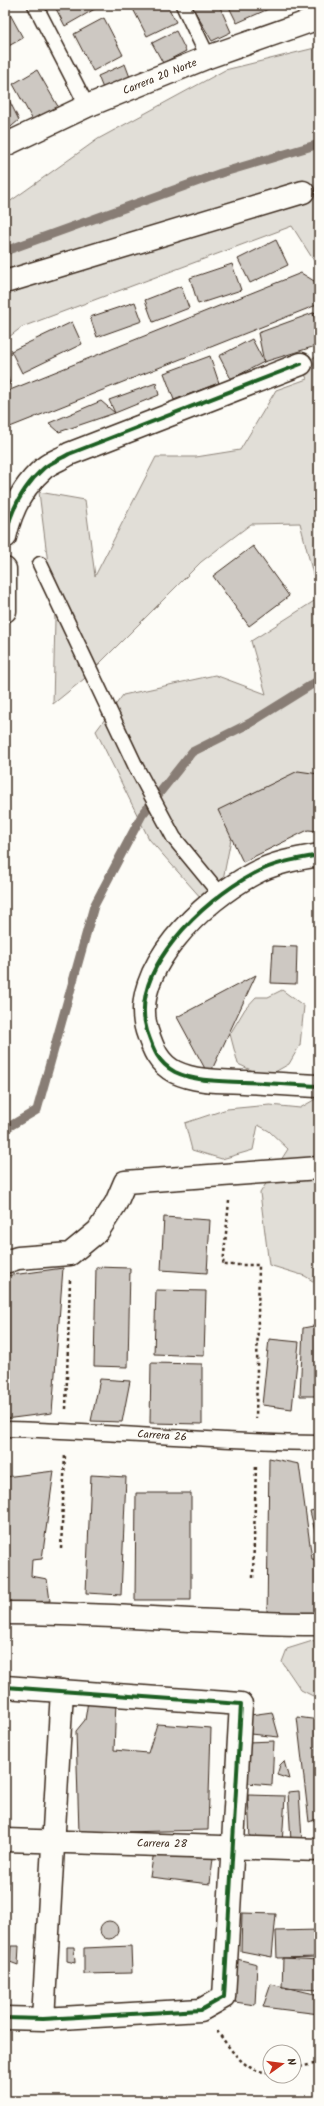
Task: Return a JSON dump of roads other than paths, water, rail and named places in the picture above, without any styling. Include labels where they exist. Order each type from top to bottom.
[{"type":"street","name":"Carrera 20 Norte","points":[[5,145],[87,106],[208,57],[319,18]]},
{"type":"street","points":[[5,282],[303,192]]},
{"type":"street","points":[[5,537],[9,516],[21,495],[45,468],[69,454],[301,364]]},
{"type":"street","points":[[5,569],[5,611]]},
{"type":"street","points":[[319,856],[288,860],[254,874],[220,894],[170,944],[158,960],[149,984],[144,1008],[144,1024],[156,1057],[176,1072],[202,1080],[319,1086]]},
{"type":"street","points":[[5,1262],[18,1258],[70,1254],[98,1231],[116,1203],[125,1182],[319,1168]]},
{"type":"street","points":[[5,1613],[61,1613],[259,1624],[319,1624]]},
{"type":"street","points":[[5,1687],[241,1704],[224,1997],[201,2010],[43,2019],[5,2018]]},
{"type":"street","points":[[43,2019],[62,1691]]},
{"type":"street","name":"Carrera 28","points":[[5,1840],[233,1846],[319,1850]]},
{"type":"lane","points":[[35,5],[87,106]]},
{"type":"lane","points":[[183,5],[208,57]]},
{"type":"lane","points":[[40,564],[136,767],[174,838],[220,894]]},
{"type":"lane","name":"Carrera 26","points":[[5,1429],[66,1430],[256,1442],[319,1443]]},
{"type":"waterway","points":[[5,251],[221,173],[319,144]]},
{"type":"waterway","points":[[5,1129],[37,1110],[94,906],[142,815],[192,752],[250,723],[319,680]]}]
